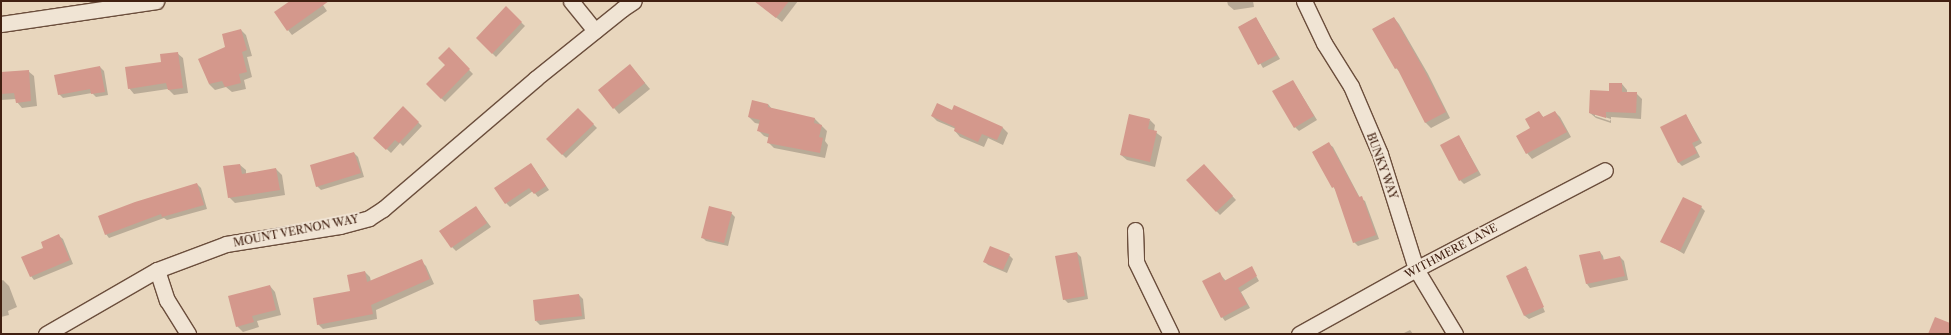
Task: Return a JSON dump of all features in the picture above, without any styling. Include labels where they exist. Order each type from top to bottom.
[{"type":"street","points":[[1,24],[156,1]]},
{"type":"street","points":[[571,1],[595,31]]},
{"type":"street","name":"MOUNT VERNON WAY","points":[[46,334],[157,270],[226,244],[340,226],[369,218],[383,209],[529,84],[634,1]]},
{"type":"street","name":"BUNKY WAY","points":[[1304,1],[1324,43],[1350,86],[1380,154],[1416,269],[1455,334]]},
{"type":"street","name":"WITHMERE LANE","points":[[1299,334],[1416,269],[1604,170]]},
{"type":"street","points":[[1135,230],[1136,262],[1171,334]]},
{"type":"street","points":[[157,270],[167,300],[188,334]]},
{"type":"building","points":[[290,1],[329,1],[287,31],[274,12]]},
{"type":"building","points":[[754,1],[789,1],[776,18]]},
{"type":"building","points":[[506,6],[522,22],[492,54],[476,38]]},
{"type":"building","points":[[1256,17],[1277,55],[1258,65],[1238,27]]},
{"type":"building","points":[[1394,17],[1446,112],[1425,123],[1397,68],[1395,69],[1372,29]]},
{"type":"building","points":[[241,29],[247,50],[242,52],[247,72],[239,74],[241,83],[225,87],[222,81],[209,84],[198,59],[225,47],[222,34]]},
{"type":"building","points":[[449,47],[470,69],[441,99],[426,84],[445,65],[438,58]]},
{"type":"building","points":[[178,52],[183,88],[168,90],[166,83],[128,89],[125,67],[161,62],[160,54]]},
{"type":"building","points":[[630,64],[645,83],[613,109],[598,90]]},
{"type":"building","points":[[100,66],[105,92],[91,94],[90,89],[58,95],[54,75]]},
{"type":"building","points":[[29,70],[31,101],[16,103],[14,93],[1,94],[1,72]]},
{"type":"building","points":[[1293,80],[1314,116],[1294,128],[1272,91]]},
{"type":"building","points":[[1609,83],[1622,83],[1622,92],[1637,92],[1636,113],[1606,112],[1606,118],[1589,113],[1590,90],[1609,91]]},
{"type":"building","points":[[752,100],[768,104],[768,107],[815,118],[814,123],[822,125],[819,137],[823,138],[820,153],[767,143],[769,134],[757,131],[760,120],[748,117]]},
{"type":"building","points":[[937,103],[952,110],[954,105],[1003,127],[997,140],[982,134],[978,142],[954,131],[955,127],[931,116]]},
{"type":"building","points":[[403,106],[419,122],[399,143],[395,140],[386,150],[373,138]]},
{"type":"building","points":[[578,108],[594,124],[562,155],[546,139]]},
{"type":"building","points":[[1539,111],[1543,117],[1555,111],[1567,132],[1526,154],[1516,136],[1530,128],[1525,119]]},
{"type":"building","points":[[1129,114],[1150,119],[1148,129],[1157,131],[1150,162],[1120,155]]},
{"type":"building","points":[[1686,114],[1699,140],[1692,143],[1697,153],[1678,163],[1660,127]]},
{"type":"building","points":[[1459,135],[1478,171],[1459,181],[1440,145]]},
{"type":"building","points":[[1329,142],[1359,197],[1362,196],[1376,235],[1353,243],[1334,187],[1332,188],[1312,152]]},
{"type":"building","points":[[354,152],[361,173],[316,187],[310,165]]},
{"type":"building","points":[[531,163],[546,186],[534,194],[529,188],[505,204],[494,188]]},
{"type":"building","points":[[240,164],[242,174],[276,168],[280,190],[228,198],[223,166]]},
{"type":"building","points":[[1204,164],[1233,196],[1216,212],[1186,180]]},
{"type":"building","points":[[197,183],[204,205],[162,217],[161,214],[105,235],[98,216],[135,202]]},
{"type":"building","points":[[1683,197],[1702,206],[1680,251],[1660,242]]},
{"type":"building","points":[[476,206],[487,223],[451,248],[439,231]]},
{"type":"building","points":[[709,206],[732,212],[724,243],[701,238]]},
{"type":"building","points":[[59,234],[70,260],[30,277],[21,257],[43,248],[41,242]]},
{"type":"building","points":[[990,246],[1010,254],[1003,270],[983,262]]},
{"type":"building","points":[[1600,251],[1602,260],[1620,256],[1625,276],[1586,284],[1579,255]]},
{"type":"building","points":[[1077,252],[1085,296],[1063,300],[1055,256]]},
{"type":"building","points":[[422,259],[430,279],[371,305],[373,314],[317,325],[313,298],[350,291],[347,275],[365,271],[367,282]]},
{"type":"building","points":[[1252,266],[1257,276],[1238,288],[1247,304],[1221,318],[1202,281],[1220,272],[1224,281]]},
{"type":"building","points":[[1526,266],[1544,307],[1524,316],[1506,276]]},
{"type":"building","points":[[270,285],[276,310],[252,316],[254,322],[236,327],[228,296]]},
{"type":"building","points":[[579,294],[582,316],[535,321],[533,300]]},
{"type":"building","points":[[1935,317],[1950,323],[1950,334],[1928,334]]}]
